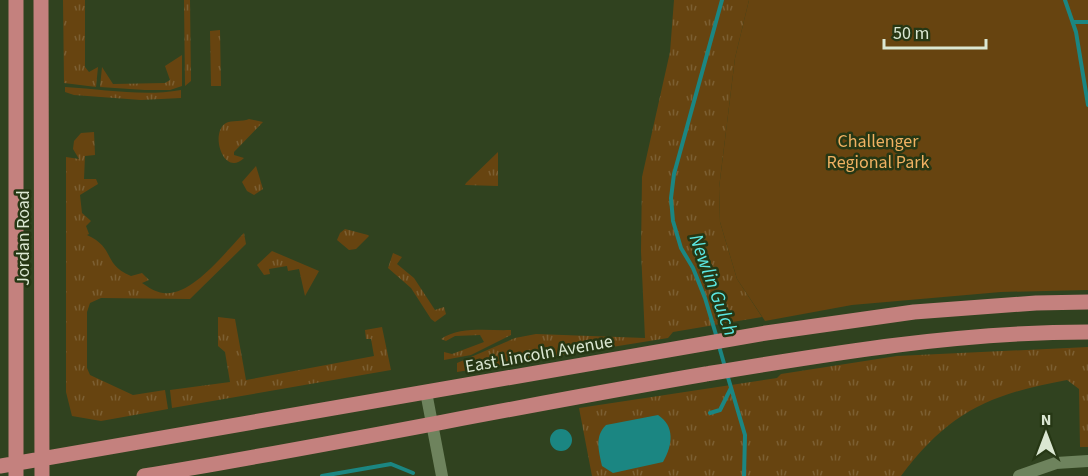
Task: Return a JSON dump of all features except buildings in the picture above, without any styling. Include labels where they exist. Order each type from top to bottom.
[{"type":"main road","name":"Jordan Road","points":[[16,0],[16,470]]},
{"type":"main road","name":"Jordan Road","points":[[41,0],[42,476]]},
{"type":"main road","name":"East Lincoln Avenue","points":[[0,466],[16,470],[42,459],[766,333],[914,312],[1036,303],[1088,302]]},
{"type":"main road","points":[[144,476],[772,363],[917,342],[1019,333],[1088,332]]},
{"type":"street","points":[[426,392],[442,476]]},
{"type":"street","points":[[1019,476],[1056,463],[1088,461]]},
{"type":"green space","points":[[63,0],[85,0],[85,67],[89,72],[98,67],[96,87],[64,83]]},
{"type":"green space","points":[[184,0],[190,0],[191,81],[185,86]]},
{"type":"green space","points":[[674,0],[749,0],[735,58],[719,188],[720,222],[737,279],[762,317],[673,332],[668,338],[457,372],[457,363],[515,338],[536,334],[645,338],[641,251],[642,177],[670,52]]},
{"type":"green space","name":"Challenger Regional Park","points":[[749,0],[1088,0],[1088,290],[1001,292],[852,305],[765,321],[737,279],[720,222],[719,188],[735,58]]},
{"type":"green space","points":[[220,30],[221,86],[211,86],[210,31]]},
{"type":"green space","points":[[182,55],[182,86],[170,90],[100,87],[102,67],[113,84],[165,83],[170,80],[165,66]]},
{"type":"green space","points":[[65,87],[137,93],[181,90],[181,98],[141,100],[74,95],[65,92]]},
{"type":"green space","points":[[249,119],[263,122],[234,152],[234,155],[244,158],[237,163],[230,162],[221,152],[219,136],[221,128],[228,122]]},
{"type":"green space","points":[[94,132],[95,155],[85,156],[84,179],[96,179],[98,184],[80,195],[82,213],[91,221],[86,226],[89,234],[87,235],[102,245],[112,261],[122,271],[131,276],[142,273],[149,280],[142,283],[149,288],[163,293],[174,292],[185,288],[207,272],[244,233],[246,244],[190,299],[101,298],[90,303],[87,312],[87,368],[90,375],[133,395],[165,390],[168,409],[101,421],[72,416],[66,392],[66,157],[79,159],[73,149],[74,141],[81,133]]},
{"type":"green space","points":[[498,152],[498,186],[465,185],[466,183]]},
{"type":"green space","points":[[256,166],[263,189],[254,195],[247,191],[242,182]]},
{"type":"green space","points":[[345,229],[369,236],[356,249],[349,250],[337,240]]},
{"type":"green space","points":[[272,251],[319,271],[305,296],[299,269],[288,271],[287,266],[269,269],[270,274],[264,275],[257,265]]},
{"type":"green space","points":[[393,253],[402,257],[397,264],[414,278],[435,310],[444,307],[446,314],[435,322],[431,319],[411,288],[388,268]]},
{"type":"green space","points":[[218,317],[235,319],[246,380],[374,356],[371,339],[366,339],[365,330],[382,327],[391,370],[172,408],[170,390],[230,382],[225,352],[218,346]]},
{"type":"green space","points":[[475,330],[511,330],[511,335],[471,355],[444,360],[444,352],[452,354],[484,342],[480,335],[455,336],[446,341],[441,339],[449,335]]},
{"type":"green space","points":[[1088,347],[1088,447],[1080,447],[1079,389],[1067,380],[1015,392],[973,409],[936,436],[901,476],[592,476],[579,408],[777,378],[781,374],[897,356]]},
{"type":"water","points":[[658,415],[664,419],[671,436],[669,449],[663,462],[613,473],[602,466],[599,439],[606,425]]},
{"type":"water","points":[[561,429],[569,432],[572,440],[569,448],[561,451],[553,448],[550,440],[553,432]]},
{"type":"waterway","name":"Newlin Gulch","points":[[717,338],[705,298],[693,268],[681,248],[673,221],[671,198],[674,174],[722,0]]},
{"type":"waterway","points":[[1065,0],[1076,32],[1088,105]]},
{"type":"waterway","points":[[1073,22],[1088,22]]},
{"type":"waterway","name":"Newlin Gulch","points":[[719,346],[725,367]]},
{"type":"waterway","name":"Newlin Gulch","points":[[727,374],[745,435],[744,476]]},
{"type":"waterway","points":[[710,413],[720,410],[731,388]]},
{"type":"waterway","points":[[322,476],[391,464],[413,473]]}]
